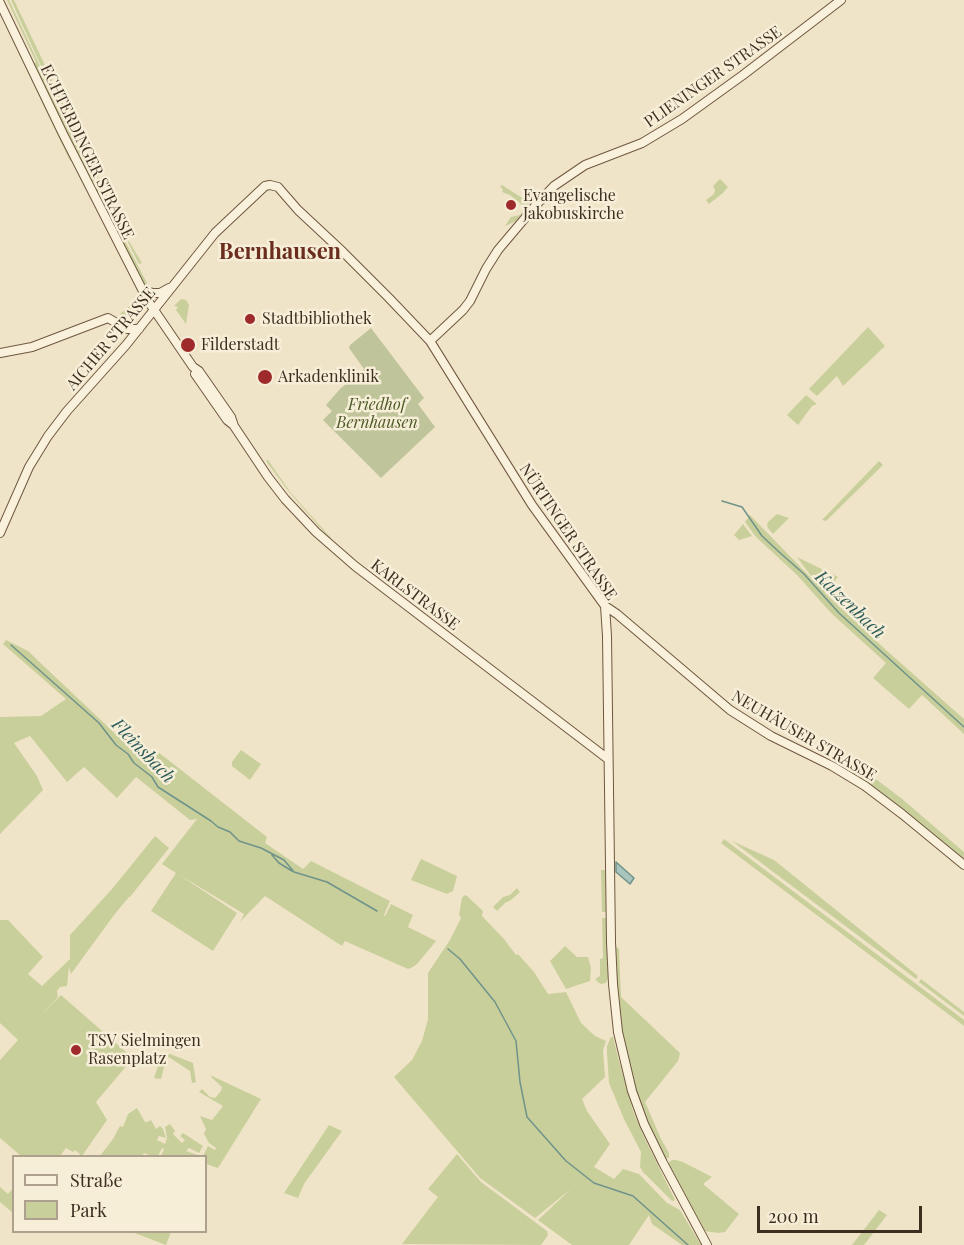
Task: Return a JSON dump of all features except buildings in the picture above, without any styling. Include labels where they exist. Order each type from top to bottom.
[{"type":"main road","name":"PLIENINGER STRASSE","points":[[430,341],[468,305],[495,255],[554,186],[598,159],[642,143],[692,112],[841,0]]},
{"type":"main road","name":"ECHTERDINGER STRASSE","points":[[0,3],[63,134],[154,311]]},
{"type":"main road","name":"NÜRTINGER STRASSE","points":[[270,184],[278,188],[298,210],[350,258],[430,341],[532,505],[605,606],[610,812],[609,868],[613,984],[618,1032],[632,1091],[645,1124],[707,1245]]},
{"type":"main road","name":"AICHER STRASSE","points":[[0,532],[24,477],[66,411],[139,329],[215,233],[262,188],[270,184]]},
{"type":"main road","points":[[143,291],[160,293],[173,286]]},
{"type":"main road","name":"KARLSTRASSE","points":[[154,311],[193,367],[199,371],[221,407],[231,417],[234,426],[276,488],[315,531],[347,560],[608,759]]},
{"type":"main road","points":[[0,353],[32,347],[108,318],[127,329],[139,329]]},
{"type":"main road","name":"NEUHÄUSER STRASSE","points":[[605,606],[730,710],[771,736],[859,782],[903,814],[964,865]]},
{"type":"green space","points":[[7,0],[9,0],[97,188],[147,283],[146,286],[64,128],[33,64],[36,62]]},
{"type":"green space","points":[[11,0],[14,0],[127,238],[142,263],[139,264],[101,189]]},
{"type":"green space","points":[[0,9],[72,159],[70,161],[0,14]]},
{"type":"green space","points":[[720,179],[728,187],[709,204],[706,200],[714,194],[713,186]]},
{"type":"green space","points":[[502,185],[530,203],[516,221],[505,226],[511,217],[520,215],[525,207],[510,195],[502,192],[500,186]]},
{"type":"green space","points":[[181,299],[186,300],[189,305],[186,324],[176,310],[178,307],[174,306]]},
{"type":"green space","points":[[134,302],[143,306],[132,320],[126,321],[120,314]]},
{"type":"green space","points":[[868,327],[885,346],[843,386],[837,376],[817,396],[809,389]]},
{"type":"green space","name":"Friedhof Bernhausen","points":[[371,328],[424,398],[418,404],[435,427],[381,478],[323,420],[332,411],[326,405],[340,389],[364,369],[349,348]]},
{"type":"green space","points":[[806,395],[817,404],[812,406],[798,425],[787,415]]},
{"type":"green space","points":[[268,460],[291,493],[330,539],[290,493],[266,461]]},
{"type":"green space","points":[[879,461],[883,465],[826,521],[822,520]]},
{"type":"green space","points":[[777,514],[789,518],[773,534],[767,525]]},
{"type":"green space","points":[[750,515],[816,583],[797,557],[838,577],[825,593],[964,719],[964,734],[922,695],[909,709],[873,678],[886,663],[831,613],[797,575],[756,537],[745,522]]},
{"type":"green space","points":[[743,524],[752,536],[739,540],[734,535]]},
{"type":"green space","points":[[6,640],[28,651],[125,743],[130,744],[146,759],[158,752],[267,837],[265,843],[303,869],[311,861],[390,901],[385,916],[391,904],[413,915],[408,927],[436,941],[417,964],[408,969],[345,941],[342,946],[265,896],[240,922],[244,914],[178,874],[237,913],[213,951],[151,911],[176,873],[162,864],[197,819],[190,820],[136,777],[117,798],[84,767],[67,782],[30,736],[14,743],[37,776],[43,790],[0,834],[0,717],[41,716],[66,699],[3,644]]},
{"type":"green space","points":[[241,750],[261,764],[250,780],[232,766],[232,762]]},
{"type":"green space","points":[[848,763],[901,798],[964,852],[964,859],[895,803],[851,773]]},
{"type":"green space","points":[[155,836],[169,848],[114,915],[71,974],[69,967],[67,986],[60,987],[57,991],[58,997],[40,1016],[61,995],[133,1058],[96,1102],[107,1120],[83,1155],[66,1148],[61,1155],[20,1155],[0,1138],[0,1060],[18,1040],[0,1023],[0,920],[8,920],[43,957],[28,974],[42,986],[70,959],[70,935],[112,889]]},
{"type":"green space","points":[[724,839],[964,1020],[964,1026],[721,843]]},
{"type":"green space","points":[[732,841],[774,860],[918,976],[916,979]]},
{"type":"green space","points":[[421,859],[457,876],[453,891],[447,894],[411,880]]},
{"type":"green space","points":[[601,870],[605,870],[606,912],[602,912]]},
{"type":"green space","points":[[517,888],[520,892],[511,900],[497,911],[493,907],[503,897],[510,895]]},
{"type":"green space","points":[[464,895],[483,911],[482,916],[534,972],[548,994],[566,992],[581,1023],[595,1036],[606,1041],[603,1050],[605,1077],[582,1099],[587,1111],[610,1144],[594,1167],[614,1179],[623,1169],[639,1174],[667,1203],[680,1210],[701,1245],[682,1245],[652,1224],[649,1215],[629,1245],[572,1245],[538,1220],[571,1189],[535,1218],[480,1178],[394,1077],[412,1060],[422,1041],[428,1019],[428,973],[450,940],[461,918],[459,915]]},
{"type":"green space","points":[[602,918],[606,918],[608,978],[606,983],[601,984],[595,979],[600,976],[600,959],[603,958]]},
{"type":"green space","points":[[565,946],[577,957],[588,957],[591,968],[590,981],[566,989],[550,961]]},
{"type":"green space","points":[[615,948],[619,949],[621,997],[680,1053],[678,1061],[645,1102],[669,1153],[669,1158],[664,1158],[652,1131],[628,1065],[618,1005]]},
{"type":"green space","points":[[921,979],[964,1012],[964,1016],[919,982]]},
{"type":"green space","points":[[613,1037],[633,1111],[675,1200],[673,1201],[640,1167],[641,1152],[609,1083],[607,1046]]},
{"type":"green space","points":[[170,1054],[193,1063],[196,1082],[192,1083],[190,1071],[167,1056],[161,1079],[154,1078],[161,1057]]},
{"type":"green space","points":[[211,1077],[261,1099],[218,1168],[207,1164],[207,1155],[204,1155],[208,1146],[215,1150],[216,1148],[209,1143],[204,1134],[206,1129],[200,1116],[212,1120],[223,1106],[199,1092],[202,1089],[210,1097],[215,1098],[221,1091],[222,1087]]},
{"type":"green space","points":[[137,1108],[145,1122],[151,1120],[156,1129],[160,1126],[166,1138],[159,1136],[157,1140],[165,1144],[167,1138],[165,1127],[170,1124],[175,1131],[173,1134],[182,1143],[185,1140],[180,1136],[183,1133],[203,1146],[199,1153],[189,1148],[186,1151],[198,1155],[161,1155],[164,1149],[162,1148],[158,1155],[144,1153],[143,1155],[101,1155],[120,1126],[123,1127],[128,1114]]},
{"type":"green space","points":[[329,1125],[342,1131],[304,1184],[298,1198],[284,1193]]},
{"type":"green space","points":[[457,1154],[481,1182],[547,1231],[548,1235],[541,1245],[402,1244],[438,1197],[428,1189]]},
{"type":"green space","points":[[672,1160],[683,1162],[712,1177],[703,1184],[739,1214],[725,1232],[704,1231],[667,1166]]},
{"type":"green space","points":[[0,1187],[8,1194],[12,1189],[12,1212],[0,1202]]},
{"type":"green space","points":[[879,1210],[887,1215],[864,1245],[852,1245]]},
{"type":"green space","points":[[135,1233],[171,1233],[166,1245]]},
{"type":"water","points":[[616,862],[634,878],[630,884],[616,872]]},
{"type":"waterway","name":"Katzenbach","points":[[722,501],[742,507],[762,536],[804,574],[839,613],[964,727]]},
{"type":"waterway","name":"Fleinsbach","points":[[11,645],[99,723],[116,745],[152,777],[158,787],[218,827],[230,832],[239,841],[261,848],[284,860],[294,872],[327,882],[377,911]]},
{"type":"waterway","name":"Fleinsbach","points":[[272,855],[279,863],[292,871]]},
{"type":"waterway","name":"Fleinsbach","points":[[448,949],[460,959],[495,1002],[516,1041],[520,1082],[527,1117],[566,1161],[594,1183],[633,1196],[688,1245]]},
{"type":"place","name":"Evangelische Jakobuskirche","points":[[511,205]]},
{"type":"place","name":"Stadtbibliothek","points":[[250,319]]},
{"type":"place","name":"Filderstadt","points":[[188,345]]},
{"type":"place","name":"Arkadenklinik","points":[[265,377]]},
{"type":"place","name":"TSV Sielmingen Rasenplatz","points":[[76,1050]]},
{"type":"district","name":"Bernhausen","points":[[280,252]]}]
